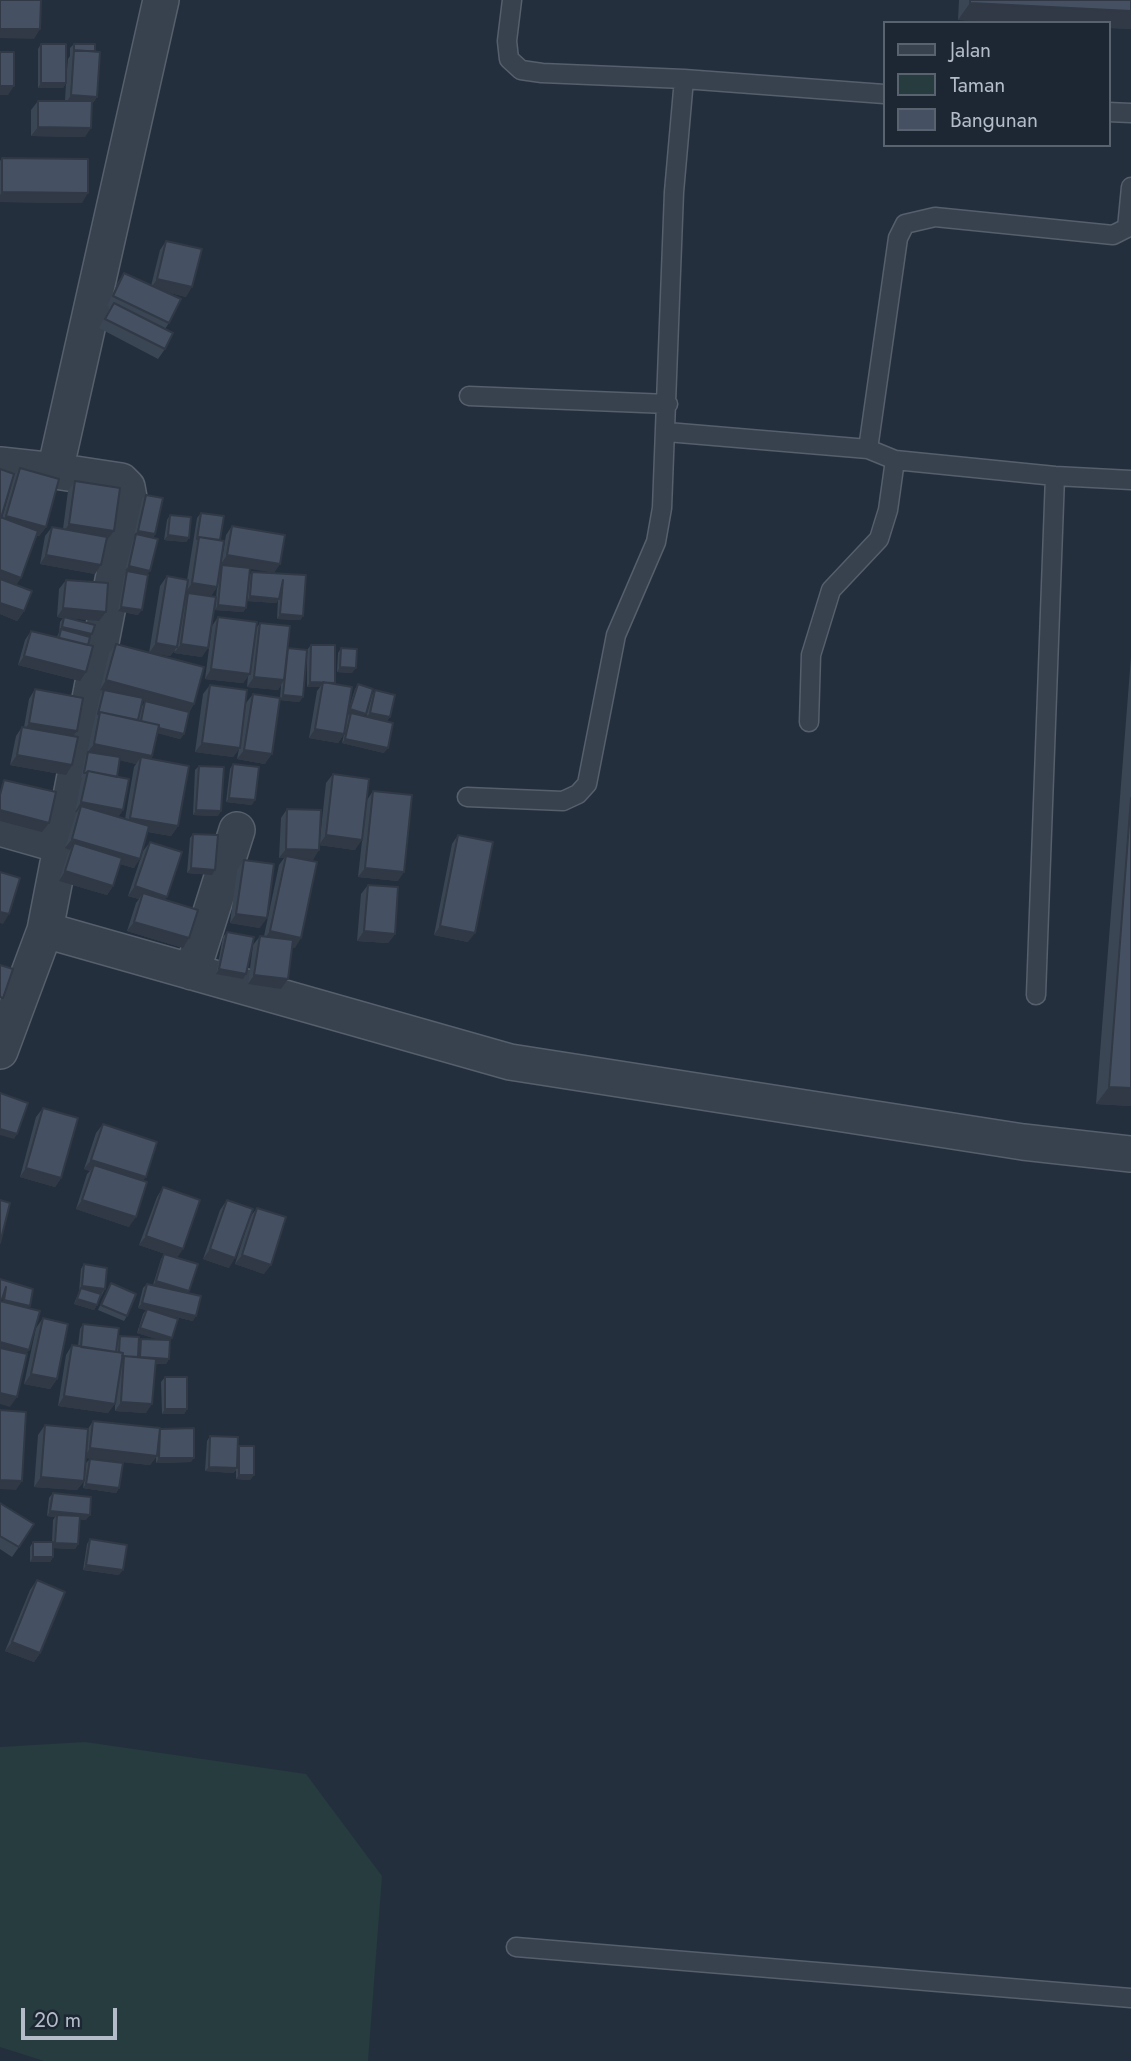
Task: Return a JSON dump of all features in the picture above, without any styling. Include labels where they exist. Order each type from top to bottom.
[{"type":"street","points":[[55,471],[161,0]]},
{"type":"street","points":[[0,465],[121,481],[127,487],[129,498],[45,930],[0,1051]]},
{"type":"street","points":[[0,828],[63,846]]},
{"type":"street","points":[[192,972],[237,830]]},
{"type":"street","points":[[45,930],[510,1062],[1023,1142],[1131,1154]]},
{"type":"lane","points":[[512,0],[507,41],[509,59],[521,70],[883,94]]},
{"type":"lane","points":[[467,797],[563,801],[578,794],[587,784],[616,635],[659,528],[667,432],[674,192],[684,79]]},
{"type":"lane","points":[[1110,112],[1131,113]]},
{"type":"lane","points":[[868,449],[898,238],[905,224],[935,217],[1113,234],[1127,228],[1131,187]]},
{"type":"lane","points":[[469,396],[668,404]]},
{"type":"lane","points":[[667,432],[868,449],[895,460],[1055,476],[1131,480]]},
{"type":"lane","points":[[809,722],[811,655],[831,590],[879,539],[888,510],[895,460]]},
{"type":"lane","points":[[1036,995],[1055,476]]},
{"type":"lane","points":[[516,1947],[1131,1998]]},
{"type":"green space","points":[[85,1742],[306,1774],[382,1876],[368,2061],[44,2061],[0,2047],[0,1747]]},
{"type":"building","points":[[0,0],[41,0],[40,29],[0,29]]},
{"type":"building","points":[[970,0],[1131,0],[1131,11],[970,3]]},
{"type":"building","points":[[41,44],[66,44],[66,83],[41,83]]},
{"type":"building","points":[[74,44],[95,44],[95,51],[74,51]]},
{"type":"building","points":[[74,50],[100,52],[97,97],[71,95]]},
{"type":"building","points":[[0,52],[14,52],[14,86],[0,86]]},
{"type":"building","points":[[38,101],[92,101],[91,128],[38,127]]},
{"type":"building","points":[[2,158],[88,159],[88,193],[2,192]]},
{"type":"building","points":[[166,241],[202,249],[192,287],[157,279]]},
{"type":"building","points":[[124,273],[181,299],[169,323],[113,296]]},
{"type":"building","points":[[114,303],[173,333],[165,349],[105,319]]},
{"type":"building","points":[[20,468],[59,479],[46,527],[6,516]]},
{"type":"building","points":[[0,469],[14,474],[1,518],[0,517]]},
{"type":"building","points":[[75,481],[120,488],[114,531],[69,524]]},
{"type":"building","points":[[146,495],[163,498],[155,534],[138,531]]},
{"type":"building","points":[[201,513],[224,516],[220,540],[197,539]]},
{"type":"building","points":[[170,515],[191,517],[189,538],[168,535]]},
{"type":"building","points":[[0,517],[38,531],[21,578],[0,570]]},
{"type":"building","points":[[232,526],[285,535],[280,564],[227,555]]},
{"type":"building","points":[[52,527],[107,537],[101,565],[46,555]]},
{"type":"building","points":[[136,534],[158,539],[150,571],[129,566]]},
{"type":"building","points":[[199,537],[224,541],[217,587],[192,583]]},
{"type":"building","points":[[222,565],[250,568],[246,608],[218,605]]},
{"type":"building","points":[[127,571],[148,575],[142,610],[121,607]]},
{"type":"building","points":[[252,572],[306,575],[303,616],[280,614],[283,580],[279,599],[250,596]]},
{"type":"building","points":[[167,576],[188,580],[177,647],[156,643]]},
{"type":"building","points":[[0,579],[32,591],[24,611],[0,603]]},
{"type":"building","points":[[66,580],[108,583],[106,612],[63,608]]},
{"type":"building","points":[[188,593],[216,597],[208,648],[181,644]]},
{"type":"building","points":[[64,617],[95,625],[92,634],[62,627]]},
{"type":"building","points":[[218,617],[257,622],[250,674],[211,669]]},
{"type":"building","points":[[260,623],[290,626],[284,680],[254,677]]},
{"type":"building","points":[[61,629],[90,637],[88,645],[59,638]]},
{"type":"building","points":[[31,631],[93,646],[86,672],[24,656]]},
{"type":"building","points":[[116,644],[204,667],[194,704],[106,680]]},
{"type":"building","points":[[311,645],[335,645],[335,683],[310,682]]},
{"type":"building","points":[[288,648],[307,650],[303,697],[283,695]]},
{"type":"building","points":[[341,648],[357,649],[356,668],[340,667]]},
{"type":"building","points":[[323,682],[352,687],[344,734],[315,729]]},
{"type":"building","points":[[358,684],[373,689],[366,714],[350,709]]},
{"type":"building","points":[[210,685],[247,690],[240,748],[202,743]]},
{"type":"building","points":[[35,689],[83,698],[77,731],[29,723]]},
{"type":"building","points":[[104,690],[143,698],[138,720],[100,712],[98,714]]},
{"type":"building","points":[[375,690],[395,695],[390,717],[370,713]]},
{"type":"building","points":[[253,694],[280,698],[272,754],[244,750]]},
{"type":"building","points":[[145,701],[189,712],[184,734],[141,721]]},
{"type":"building","points":[[100,712],[159,725],[152,756],[94,744]]},
{"type":"building","points":[[351,713],[393,723],[388,748],[345,739]]},
{"type":"building","points":[[22,727],[78,737],[72,765],[17,755]]},
{"type":"building","points":[[88,752],[120,757],[117,777],[88,771],[84,773]]},
{"type":"building","points":[[141,757],[189,766],[178,826],[130,818]]},
{"type":"building","points":[[233,764],[259,767],[255,800],[229,798]]},
{"type":"building","points":[[199,766],[224,767],[221,811],[196,810]]},
{"type":"building","points":[[88,771],[129,779],[123,810],[81,802]]},
{"type":"building","points":[[333,774],[369,779],[362,840],[326,835]]},
{"type":"building","points":[[4,780],[56,792],[49,823],[0,810]]},
{"type":"building","points":[[373,791],[412,795],[404,872],[365,868]]},
{"type":"building","points":[[1131,798],[1131,1088],[1109,1087]]},
{"type":"building","points":[[81,806],[149,826],[140,859],[72,839]]},
{"type":"building","points":[[287,809],[321,810],[319,850],[286,849]]},
{"type":"building","points":[[193,834],[218,835],[215,870],[191,868]]},
{"type":"building","points":[[458,835],[493,842],[475,933],[440,926]]},
{"type":"building","points":[[150,842],[182,852],[167,897],[135,886]]},
{"type":"building","points":[[74,843],[122,858],[113,886],[65,871]]},
{"type":"building","points":[[286,856],[317,862],[301,938],[270,931]]},
{"type":"building","points":[[244,860],[274,864],[267,918],[236,914]]},
{"type":"building","points":[[0,872],[20,878],[9,914],[0,912]]},
{"type":"building","points":[[368,885],[398,887],[395,934],[364,931]]},
{"type":"building","points":[[143,893],[198,910],[189,938],[134,922]]},
{"type":"building","points":[[227,932],[254,937],[246,974],[219,969]]},
{"type":"building","points":[[260,936],[293,940],[288,979],[254,975]]},
{"type":"building","points":[[0,965],[13,969],[3,998],[0,997]]},
{"type":"building","points":[[0,1093],[28,1103],[17,1134],[0,1129]]},
{"type":"building","points":[[43,1108],[78,1118],[61,1178],[26,1168]]},
{"type":"building","points":[[103,1124],[157,1142],[146,1177],[91,1160]]},
{"type":"building","points":[[94,1165],[147,1182],[136,1217],[82,1200]]},
{"type":"building","points":[[163,1187],[200,1200],[183,1249],[146,1236]]},
{"type":"building","points":[[0,1200],[10,1203],[0,1243]]},
{"type":"building","points":[[227,1200],[253,1209],[235,1258],[210,1249]]},
{"type":"building","points":[[257,1208],[286,1217],[271,1265],[242,1255]]},
{"type":"building","points":[[164,1254],[198,1264],[189,1291],[156,1281]]},
{"type":"building","points":[[84,1264],[107,1268],[105,1289],[82,1286]]},
{"type":"building","points":[[0,1279],[33,1289],[30,1306],[4,1300],[6,1287],[0,1299]]},
{"type":"building","points":[[111,1283],[136,1294],[127,1316],[101,1305]]},
{"type":"building","points":[[147,1284],[201,1296],[196,1316],[142,1303]]},
{"type":"building","points":[[81,1288],[101,1294],[97,1305],[77,1299]]},
{"type":"building","points":[[0,1301],[40,1311],[29,1350],[0,1342]]},
{"type":"building","points":[[147,1309],[178,1319],[172,1338],[140,1328]]},
{"type":"building","points":[[43,1318],[68,1324],[57,1379],[31,1374]]},
{"type":"building","points":[[83,1324],[119,1328],[116,1352],[81,1347]]},
{"type":"building","points":[[120,1336],[139,1337],[138,1357],[122,1356],[123,1353],[119,1352]]},
{"type":"building","points":[[141,1339],[170,1340],[169,1359],[140,1357]]},
{"type":"building","points":[[72,1345],[123,1353],[115,1404],[64,1396]]},
{"type":"building","points":[[0,1348],[27,1354],[17,1397],[0,1393]]},
{"type":"building","points":[[124,1356],[156,1359],[152,1404],[121,1402]]},
{"type":"building","points":[[165,1377],[187,1377],[187,1409],[165,1409]]},
{"type":"building","points":[[0,1410],[26,1412],[22,1481],[0,1480]]},
{"type":"building","points":[[93,1421],[160,1428],[157,1456],[90,1448]]},
{"type":"building","points":[[45,1425],[88,1429],[84,1481],[41,1477]]},
{"type":"building","points":[[194,1428],[194,1458],[159,1458],[160,1429]]},
{"type":"building","points":[[210,1436],[238,1437],[237,1468],[209,1467]]},
{"type":"building","points":[[239,1446],[254,1446],[254,1475],[239,1475]]},
{"type":"building","points":[[90,1459],[123,1463],[119,1488],[86,1484]]},
{"type":"building","points":[[53,1493],[91,1497],[90,1515],[50,1511]]},
{"type":"building","points":[[0,1503],[34,1524],[19,1547],[0,1536]]},
{"type":"building","points":[[57,1515],[80,1516],[78,1544],[55,1543]]},
{"type":"building","points":[[90,1539],[127,1545],[123,1570],[86,1565]]},
{"type":"building","points":[[33,1542],[53,1542],[53,1557],[33,1557]]},
{"type":"building","points":[[37,1580],[65,1592],[40,1653],[12,1642]]}]
